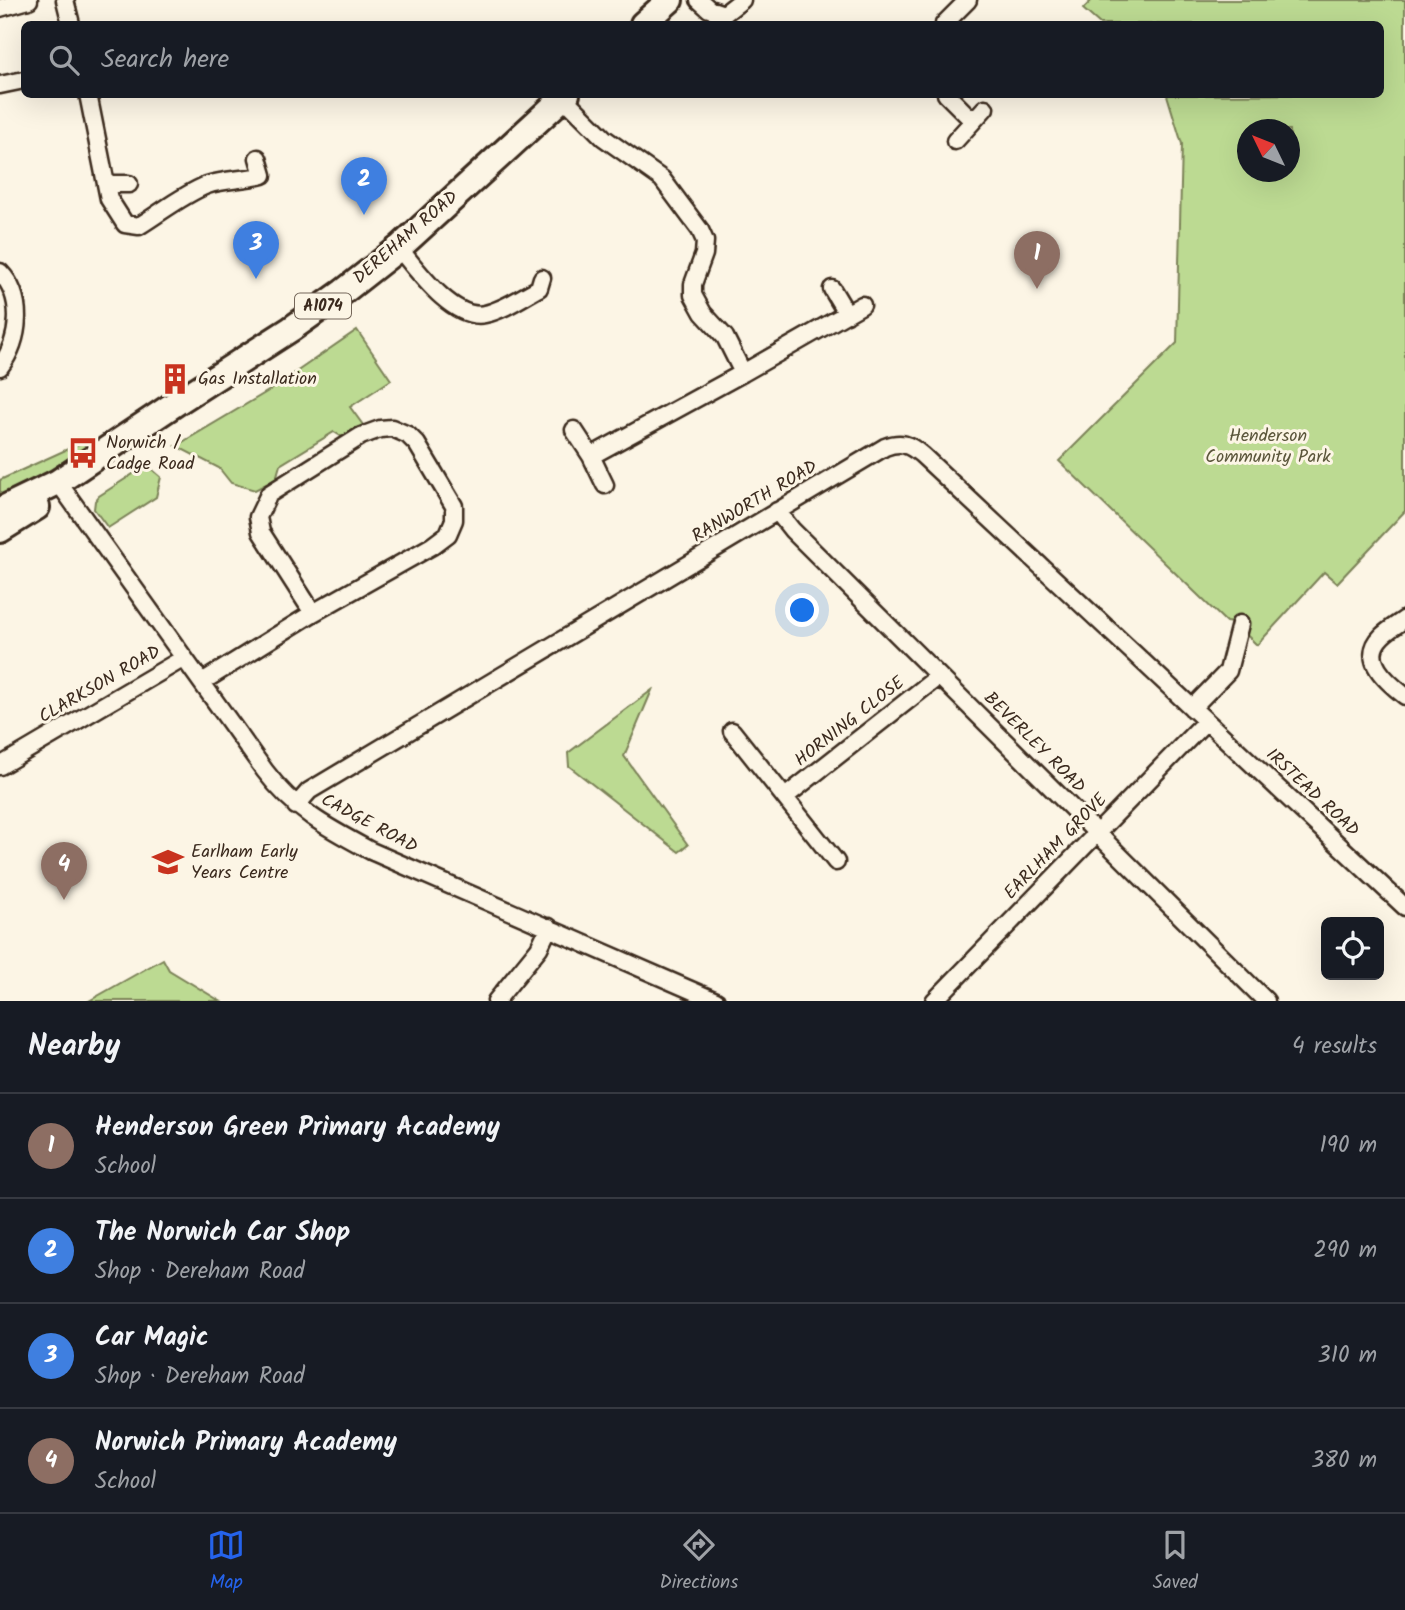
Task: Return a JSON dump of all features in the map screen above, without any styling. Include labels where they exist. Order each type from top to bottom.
[{"type":"highway","points":[[646,21],[670,0]]},
{"type":"highway","name":"DEREHAM ROAD","points":[[0,510],[58,482],[176,402],[301,323],[399,247],[563,98]]},
{"type":"highway","name":"DEREHAM ROAD","points":[[0,530],[39,505],[58,482]]},
{"type":"street","points":[[0,8],[29,0]]},
{"type":"street","points":[[65,0],[70,21]]},
{"type":"street","points":[[699,0],[709,9],[724,14],[730,12],[742,0]]},
{"type":"street","points":[[947,21],[968,0]]},
{"type":"street","points":[[0,85],[21,80]]},
{"type":"street","points":[[89,98],[109,199],[125,224],[139,226],[180,198],[226,180],[265,181],[258,158]]},
{"type":"street","points":[[567,98],[604,138],[662,179],[701,230],[705,241],[704,254],[693,284],[693,295],[703,313],[726,337],[743,373]]},
{"type":"street","points":[[950,98],[973,121]]},
{"type":"street","points":[[955,141],[985,108]]},
{"type":"street","points":[[106,184],[128,182]]},
{"type":"street","points":[[399,247],[442,296],[469,314],[496,310],[544,286]]},
{"type":"street","points":[[0,272],[10,287],[15,302],[17,325],[12,349],[0,367]]},
{"type":"street","points":[[832,289],[847,314]]},
{"type":"street","points":[[590,456],[862,305]]},
{"type":"street","points":[[202,682],[448,534],[454,520],[454,506],[417,444],[408,435],[393,428],[360,436],[286,482],[265,500],[258,517],[261,532],[313,613]]},
{"type":"street","points":[[574,430],[605,485]]},
{"type":"street","name":"RANWORTH ROAD","points":[[296,806],[309,791],[885,447],[897,443],[906,444],[922,454],[1192,708]]},
{"type":"street","name":"CADGE ROAD","points":[[58,482],[281,791],[296,806],[320,823],[371,851],[716,1001]]},
{"type":"street","name":"BEVERLEY ROAD","points":[[777,511],[792,530],[1266,1001]]},
{"type":"street","points":[[1405,619],[1380,637],[1374,651],[1374,665],[1386,681],[1405,695]]},
{"type":"street","points":[[1192,708],[1228,671],[1240,624]]},
{"type":"street","name":"CLARKSON ROAD","points":[[0,766],[184,658]]},
{"type":"street","name":"HORNING CLOSE","points":[[785,797],[939,676]]},
{"type":"street","name":"IRSTEAD ROAD","points":[[1192,708],[1405,907]]},
{"type":"street","name":"EARLHAM GROVE","points":[[934,1001],[1206,721]]},
{"type":"street","points":[[732,731],[836,862]]},
{"type":"street","points":[[496,1001],[539,948],[549,928]]},
{"type":"green space","name":"Henderson Community Park","points":[[1092,0],[1405,0],[1405,511],[1337,583],[1324,572],[1257,645],[1234,623],[1226,622],[1059,461],[1177,343],[1182,144],[1168,98],[1384,98],[1384,21],[1097,21],[1083,9]]},
{"type":"green space","points":[[357,330],[391,380],[350,407],[363,425],[344,438],[334,432],[280,465],[276,479],[255,490],[231,483],[219,468],[176,446],[270,390]]},
{"type":"green space","points":[[83,442],[86,447],[0,502],[0,480]]},
{"type":"green space","points":[[147,465],[161,477],[156,497],[108,528],[94,509],[95,501]]},
{"type":"green space","points":[[652,690],[624,756],[688,845],[679,852],[569,766],[568,753]]},
{"type":"green space","points":[[163,959],[169,970],[220,1001],[89,1001]]},
{"type":"place","name":"The Norwich Car Shop","points":[[364,215]]},
{"type":"place","name":"Car Magic","points":[[256,279]]},
{"type":"place","name":"Henderson Green Primary Academy","points":[[1037,289]]},
{"type":"place","name":"Gas Installation","points":[[175,379]]},
{"type":"place","name":"Norwich / Cadge Road","points":[[83,453]]},
{"type":"place","name":"Earlham Early Years Centre","points":[[168,862]]},
{"type":"place","name":"Norwich Primary Academy","points":[[64,900]]}]
